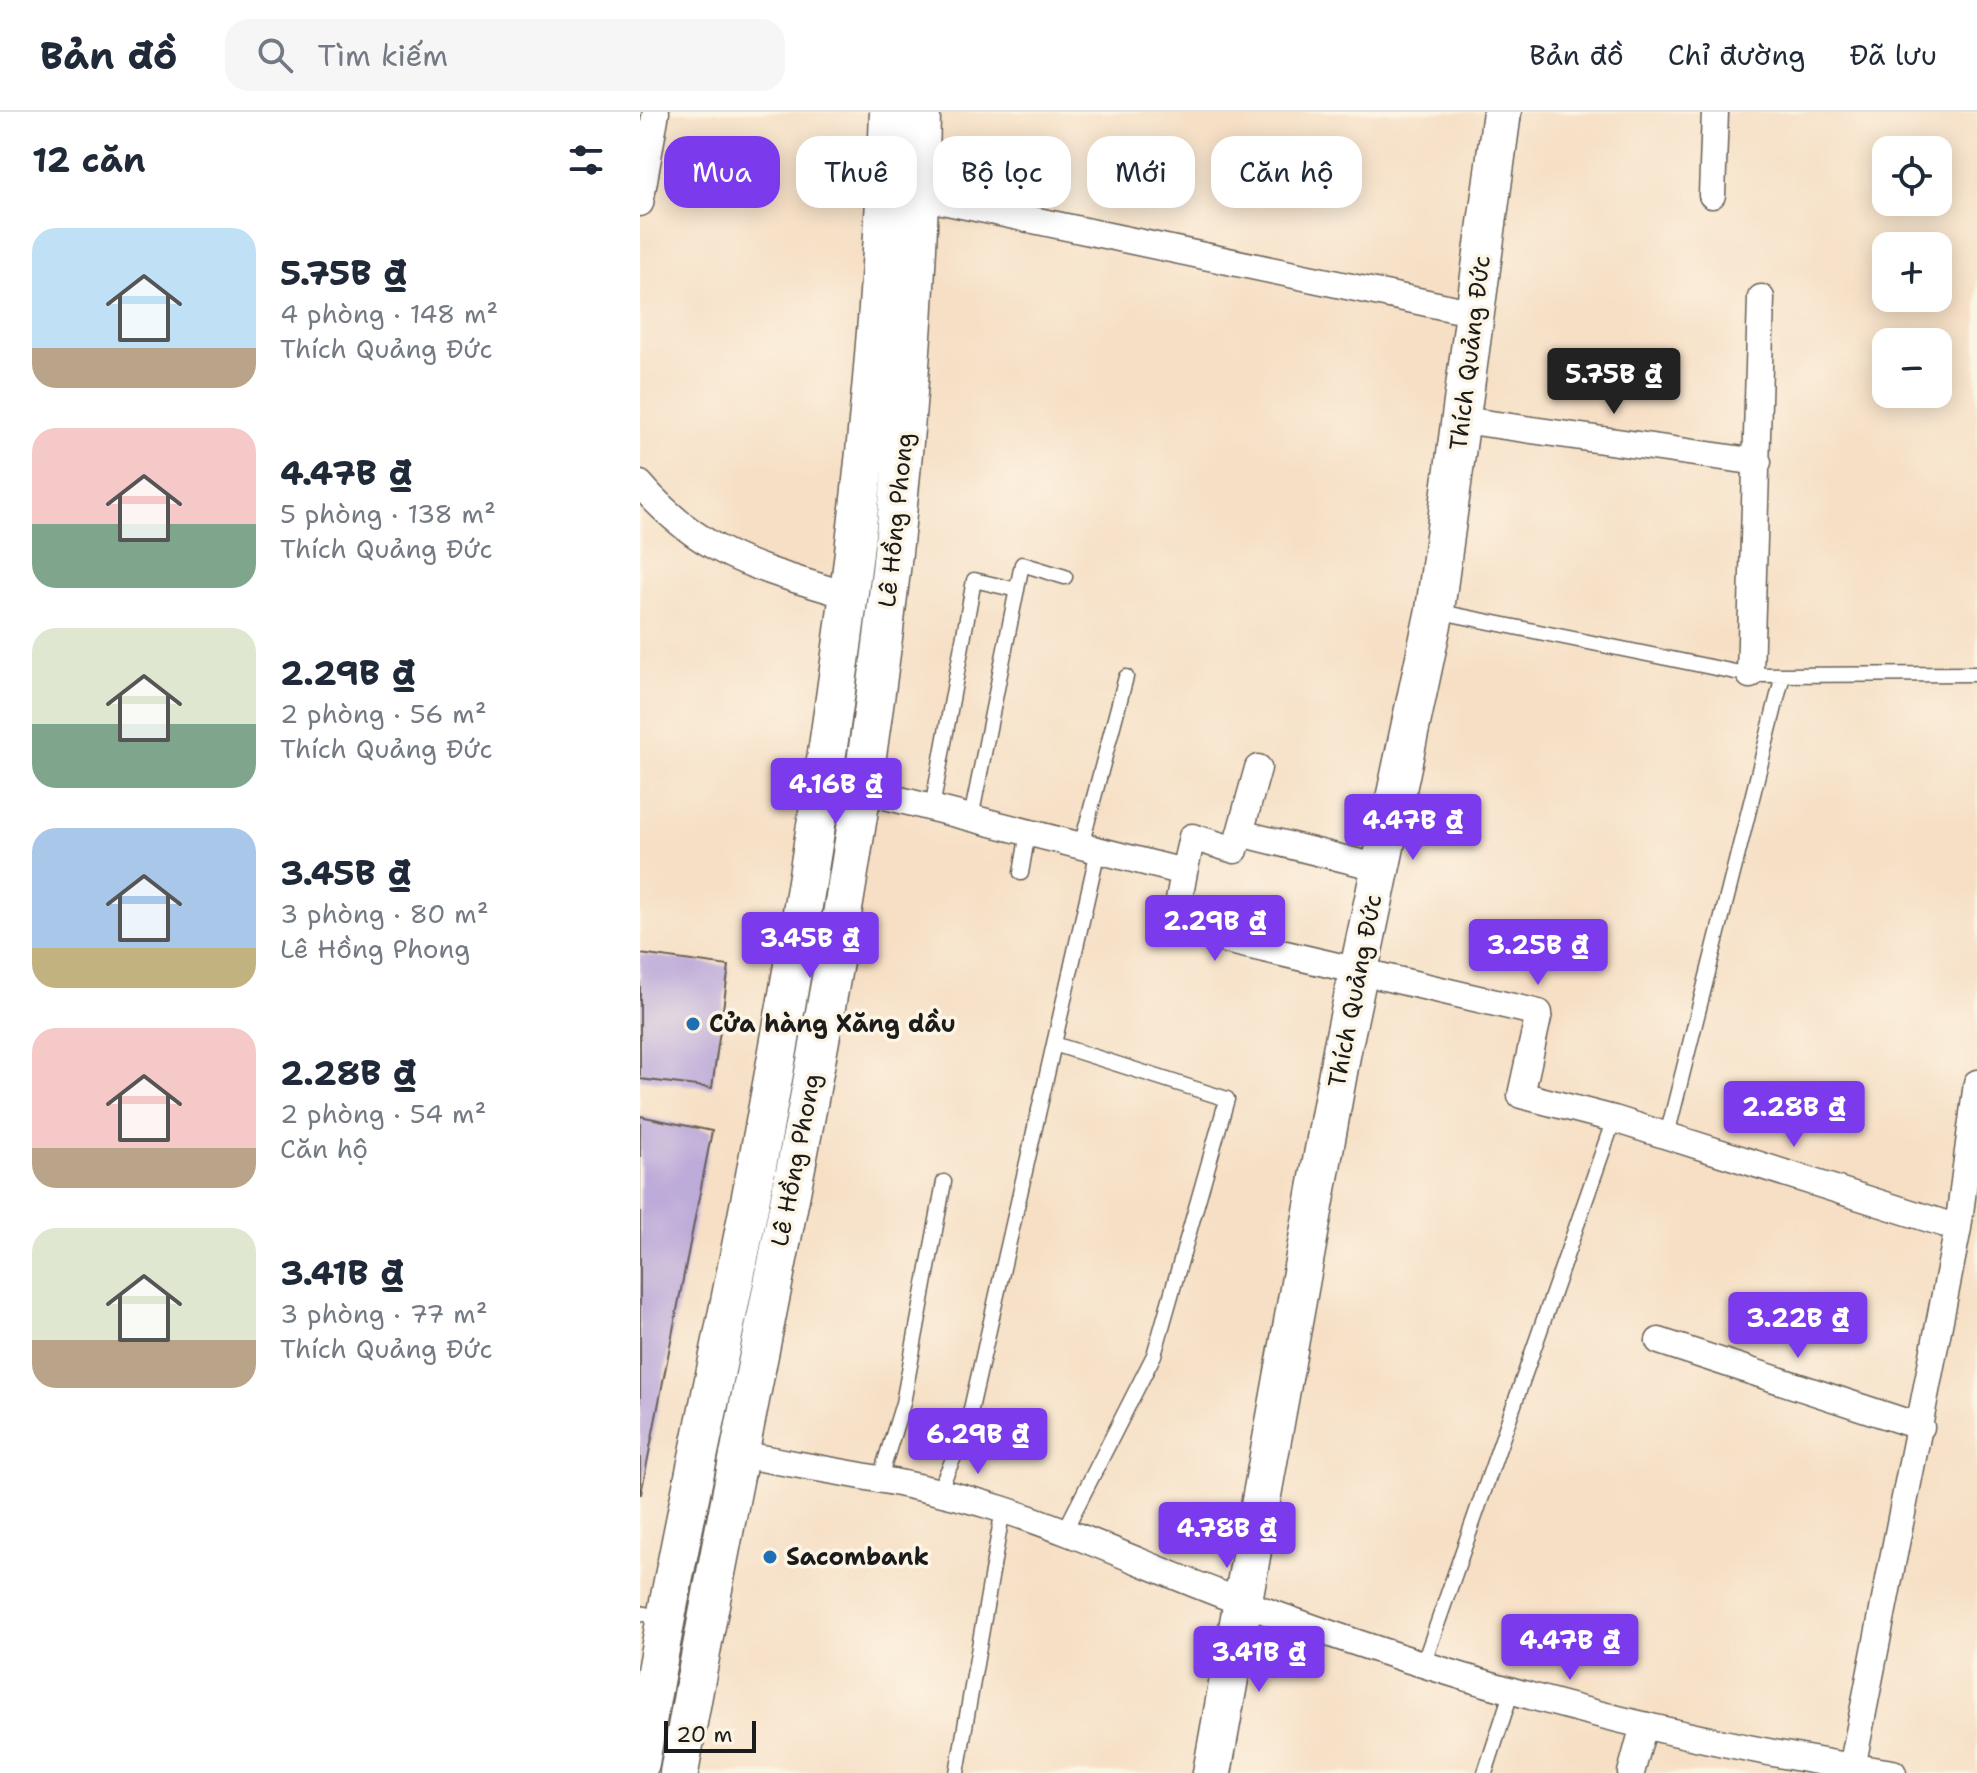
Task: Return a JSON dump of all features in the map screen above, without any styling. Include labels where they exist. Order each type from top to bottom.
[{"type":"main road","name":"Lê Hồng Phong","points":[[640,1763],[652,1615],[761,1145],[811,853],[850,596],[884,256],[889,112]]},
{"type":"main road","name":"Lê Hồng Phong","points":[[679,1773],[851,859],[896,531],[915,313],[921,112]]},
{"type":"main road","name":"Thích Quảng Đức","points":[[1212,1773],[1359,969],[1435,610],[1502,112]]},
{"type":"main road","points":[[811,853],[851,859]]},
{"type":"main road","points":[[784,1007],[824,1015]]},
{"type":"main road","points":[[652,1615],[705,1626]]},
{"type":"street","points":[[640,203],[656,112]]},
{"type":"street","points":[[1712,195],[1715,112]]},
{"type":"street","points":[[919,196],[1475,313]]},
{"type":"street","points":[[1750,675],[1761,298]]},
{"type":"street","points":[[1462,420],[1758,462]]},
{"type":"street","points":[[640,484],[685,528],[726,555],[850,596]]},
{"type":"street","points":[[1258,768],[1235,850],[1192,837],[1174,928],[1539,1013],[1521,1095],[1667,1135],[1958,1228]]},
{"type":"street","points":[[861,790],[1184,872]]},
{"type":"street","points":[[1240,833],[1381,868]]},
{"type":"street","points":[[1852,1770],[1958,1228],[1977,1083]]},
{"type":"street","points":[[1659,1341],[1921,1427]]},
{"type":"street","points":[[740,1454],[938,1492],[1003,1509],[1244,1604],[1511,1693],[1852,1770],[1893,1773]]},
{"type":"street","points":[[1631,1773],[1644,1725]]},
{"type":"lane","points":[[971,818],[1022,564],[1065,577]]},
{"type":"lane","points":[[932,808],[974,580],[1017,590]]},
{"type":"lane","points":[[1435,610],[1750,675],[1977,674]]},
{"type":"lane","points":[[1667,1135],[1783,675]]},
{"type":"lane","points":[[938,1492],[966,1431],[1054,1044],[1090,848],[1126,677]]},
{"type":"lane","points":[[1021,873],[1028,832]]},
{"type":"lane","points":[[1054,1044],[1227,1099],[1154,1355],[1064,1532]]},
{"type":"lane","points":[[1423,1665],[1614,1119]]},
{"type":"lane","points":[[879,1481],[903,1403],[944,1182]]},
{"type":"lane","points":[[959,1772],[1003,1509]]},
{"type":"lane","points":[[1485,1773],[1511,1693]]},
{"type":"building","points":[[640,954],[729,966],[712,1088],[640,1079]]},
{"type":"building","points":[[640,1116],[712,1131],[641,1494],[640,1494]]},
{"type":"place","name":"Cửa hàng Xăng dầu","points":[[693,1024]]},
{"type":"place","name":"Sacombank","points":[[770,1557]]}]
